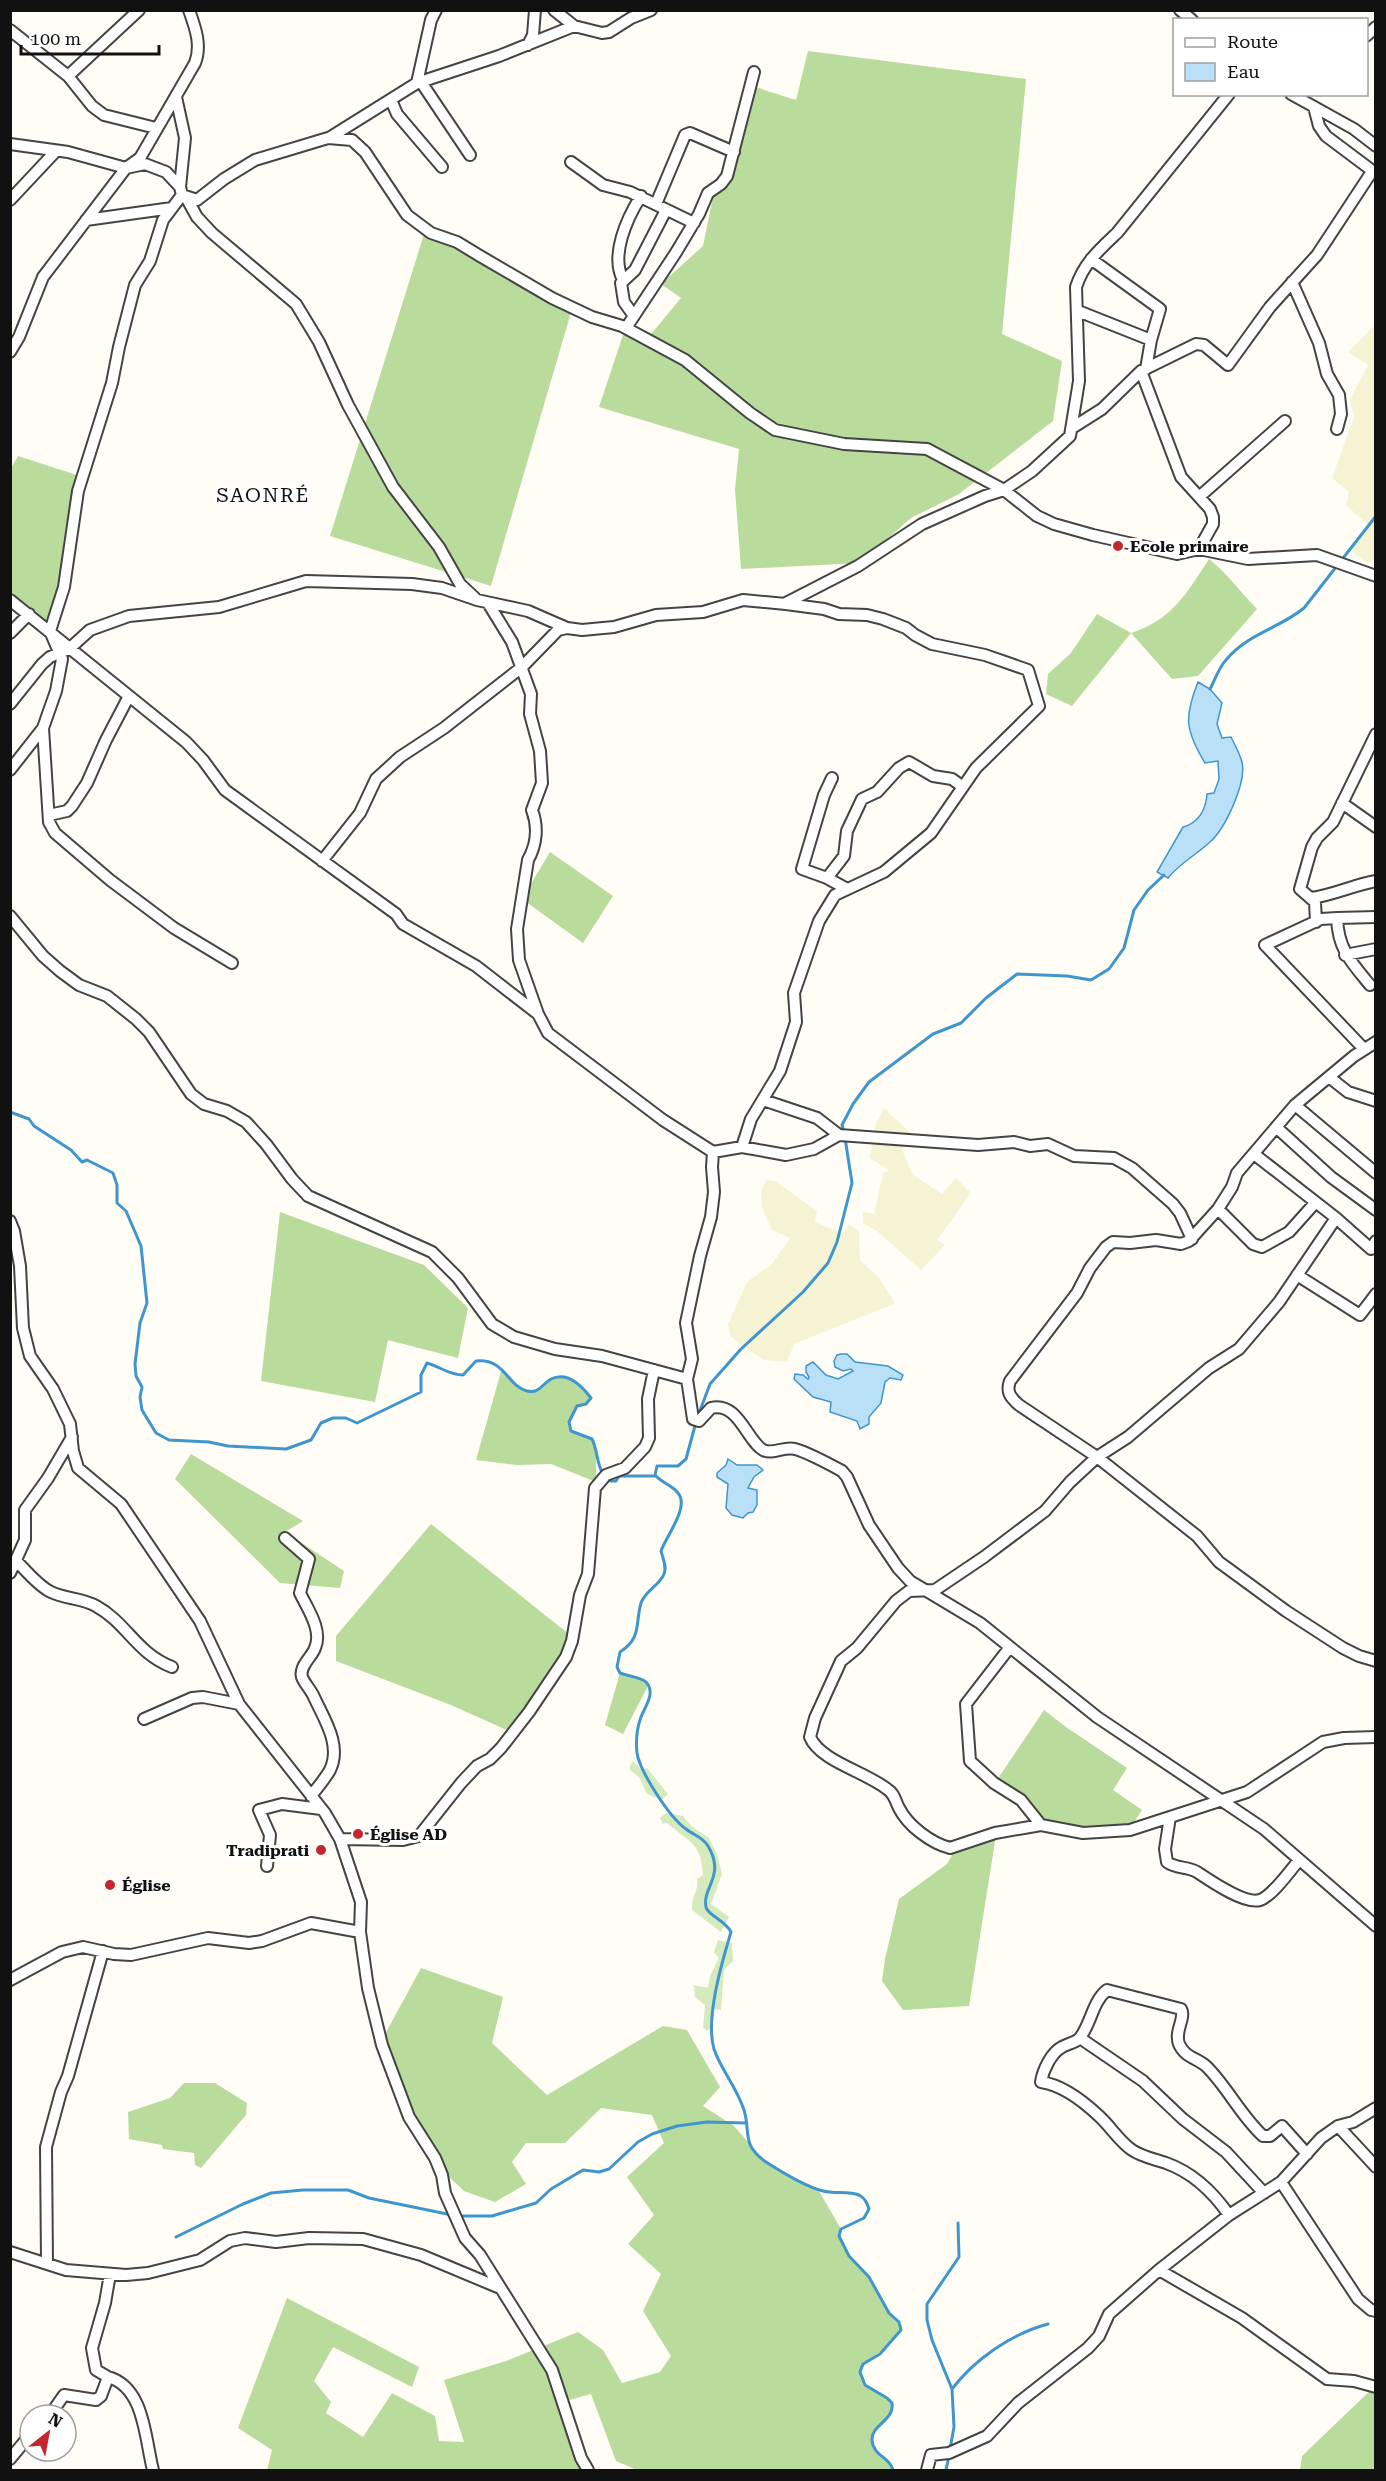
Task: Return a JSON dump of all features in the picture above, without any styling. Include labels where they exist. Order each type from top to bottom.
[{"type":"street","points":[[68,76],[139,10]]},
{"type":"street","points":[[10,352],[19,337],[43,277],[126,168],[140,158],[198,55],[197,31],[189,10]]},
{"type":"street","points":[[436,10],[431,20],[419,82],[470,155]]},
{"type":"street","points":[[528,45],[533,35],[535,10]]},
{"type":"street","points":[[554,10],[574,26],[602,33],[609,32],[651,10]]},
{"type":"street","points":[[621,25],[626,10]]},
{"type":"street","points":[[183,194],[193,200],[201,197],[224,179],[255,160],[328,138],[419,82],[528,45],[574,26]]},
{"type":"street","points":[[10,30],[68,76],[92,105],[104,114],[156,128]]},
{"type":"street","points":[[626,328],[694,223],[708,194],[727,176],[754,72]]},
{"type":"street","points":[[786,604],[858,566],[922,524],[1004,490],[1032,471],[1070,436],[1079,381],[1076,287],[1085,266],[1102,246],[1117,234],[1227,96]]},
{"type":"street","points":[[50,631],[64,587],[78,491],[112,383],[118,347],[135,285],[150,261],[163,220],[183,194],[185,138],[176,97]]},
{"type":"street","points":[[1306,97],[1314,107],[1354,129],[1376,146]]},
{"type":"street","points":[[391,100],[397,114],[442,166]]},
{"type":"street","points":[[1072,428],[1092,416],[1143,370],[1201,344],[1228,365],[1270,307],[1317,255],[1371,172],[1326,136],[1319,126],[1314,107]]},
{"type":"street","points":[[656,204],[686,135],[690,133],[734,152]]},
{"type":"street","points":[[328,138],[342,138],[358,144],[407,215],[431,233],[473,249],[543,293],[582,313],[626,328],[685,360],[750,413],[775,430],[844,444],[928,449],[1004,490],[1037,516],[1054,524],[1177,554],[1199,549],[1248,559],[1317,555],[1376,576]]},
{"type":"street","points":[[10,144],[56,151],[126,168],[145,164],[160,169],[183,194],[212,233],[296,304],[320,342],[348,405],[393,487],[439,547],[460,584],[483,602],[512,642],[531,694],[530,714],[540,751],[542,783],[532,810],[537,822],[517,928],[519,960],[538,1014],[548,1033],[663,1120],[713,1152],[742,1147],[786,1155],[814,1149],[839,1135],[978,1145],[1014,1142],[1030,1146],[1048,1144],[1074,1156],[1114,1158],[1132,1168],[1173,1204],[1180,1213],[1192,1239]]},
{"type":"street","points":[[10,200],[56,151]]},
{"type":"street","points":[[571,162],[603,185],[641,196],[694,223]]},
{"type":"street","points":[[623,280],[618,270],[624,233],[632,211],[641,196]]},
{"type":"street","points":[[86,220],[172,208]]},
{"type":"street","points":[[634,316],[624,302],[621,288],[623,280],[635,270],[666,210]]},
{"type":"street","points":[[1091,259],[1160,309],[1143,370],[1181,477],[1210,509],[1213,525],[1199,549]]},
{"type":"street","points":[[1292,282],[1319,343],[1327,374],[1339,395],[1341,414],[1338,429]]},
{"type":"street","points":[[1078,311],[1150,340]]},
{"type":"street","points":[[1199,497],[1285,420]]},
{"type":"street","points":[[10,704],[42,664],[90,630],[129,616],[219,607],[306,581],[411,584],[442,588],[483,602],[528,611],[567,628],[582,630],[614,627],[656,615],[702,612],[743,600],[786,604],[883,619],[906,628],[932,644],[985,655],[1028,670],[1039,706],[992,750],[931,833],[884,872],[835,895],[819,921],[794,993],[796,1022],[780,1071],[746,1131],[742,1147]]},
{"type":"street","points":[[10,600],[50,631],[64,650],[129,696],[186,742],[203,760],[225,790],[396,914],[403,924],[476,966],[538,1014]]},
{"type":"street","points":[[10,633],[29,614]]},
{"type":"street","points":[[321,861],[360,813],[376,779],[400,757],[444,728],[522,667],[558,630],[567,628]]},
{"type":"street","points":[[10,770],[43,728],[62,668],[64,650]]},
{"type":"street","points":[[49,815],[67,811],[72,806],[87,783],[129,696]]},
{"type":"street","points":[[43,728],[49,815],[55,833],[110,880],[174,928],[232,963]]},
{"type":"street","points":[[1316,921],[1315,902],[1300,889],[1304,880],[1307,858],[1317,838],[1333,822],[1376,734]]},
{"type":"street","points":[[827,878],[844,856],[847,831],[862,799],[884,787],[899,768],[909,762],[933,776],[952,779],[963,787]]},
{"type":"street","points":[[832,778],[824,795],[802,869],[827,878],[847,889]]},
{"type":"street","points":[[1342,803],[1376,827]]},
{"type":"street","points":[[1311,898],[1328,896],[1359,884],[1376,881]]},
{"type":"street","points":[[10,916],[43,956],[60,971],[79,985],[107,996],[136,1019],[149,1032],[191,1094],[204,1104],[227,1111],[246,1122],[308,1196],[432,1252],[458,1278],[492,1324],[514,1337],[555,1349],[602,1356],[687,1379]]},
{"type":"street","points":[[1364,1049],[1265,945],[1327,917],[1376,917]]},
{"type":"street","points":[[1337,918],[1340,944],[1345,955],[1374,987]]},
{"type":"street","points":[[1345,955],[1376,949]]},
{"type":"street","points":[[1376,1042],[1364,1049],[1295,1105],[1237,1173],[1232,1187],[1218,1209],[1192,1239],[1180,1244],[1162,1240],[1113,1242],[1106,1247],[1090,1268],[1072,1299],[1007,1388],[1010,1396],[1019,1405],[1097,1457],[1197,1536],[1219,1562],[1286,1611],[1343,1648],[1376,1661]]},
{"type":"street","points":[[1329,1077],[1353,1094],[1376,1101]]},
{"type":"street","points":[[763,1100],[817,1118],[839,1135]]},
{"type":"street","points":[[1295,1105],[1376,1173]]},
{"type":"street","points":[[1276,1127],[1331,1177],[1376,1210]]},
{"type":"street","points":[[713,1152],[714,1192],[711,1217],[700,1256],[687,1323],[692,1359],[687,1379],[693,1419],[699,1421],[711,1408],[722,1408],[747,1428],[755,1444],[762,1449],[769,1452],[796,1449],[842,1471],[869,1525],[898,1568],[925,1591],[980,1623],[1097,1717],[1264,1829],[1376,1926]]},
{"type":"street","points":[[1254,1155],[1374,1248]]},
{"type":"street","points":[[1218,1209],[1254,1244],[1262,1247],[1289,1232],[1315,1203]]},
{"type":"street","points":[[1336,1218],[1279,1302],[1239,1349],[1209,1368],[1128,1437],[1097,1457],[1070,1482],[1045,1511],[943,1585],[925,1591],[915,1589],[903,1594],[857,1648],[841,1661],[812,1727],[810,1737],[812,1742],[831,1758],[887,1788],[895,1797],[898,1808],[921,1833],[950,1848],[995,1833],[1041,1826],[1083,1833],[1130,1830],[1247,1791],[1323,1742],[1344,1738],[1376,1737]]},
{"type":"street","points":[[10,1221],[20,1266],[23,1329],[30,1356],[53,1389],[70,1424],[73,1451],[78,1468],[121,1504],[200,1621],[238,1704],[312,1796],[340,1839],[361,1902],[360,1932],[368,1988],[382,2045],[399,2093],[409,2117],[435,2158],[442,2175],[445,2193],[465,2238],[480,2254],[552,2370],[588,2470]]},
{"type":"street","points":[[1297,1275],[1360,1315],[1376,1294]]},
{"type":"street","points":[[340,1839],[403,1840],[419,1836],[461,1783],[477,1766],[490,1760],[501,1748],[566,1658],[572,1641],[580,1595],[588,1574],[595,1488],[606,1476],[626,1468],[645,1447],[649,1438],[648,1399],[654,1370]]},
{"type":"street","points":[[10,1573],[25,1540],[25,1510],[48,1478],[72,1437]]},
{"type":"street","points":[[285,1538],[309,1559],[300,1593],[315,1625],[316,1647],[302,1672],[302,1677],[328,1728],[334,1750],[330,1769],[312,1796]]},
{"type":"street","points":[[16,1561],[51,1592],[94,1604],[115,1620],[144,1652],[158,1662],[172,1667]]},
{"type":"street","points":[[1010,1647],[966,1704],[969,1756],[974,1766],[994,1783],[1022,1800],[1041,1826]]},
{"type":"street","points":[[144,1719],[192,1698],[203,1697],[238,1704]]},
{"type":"street","points":[[267,1866],[270,1835],[259,1810],[282,1804],[321,1809]]},
{"type":"street","points":[[1170,1817],[1165,1849],[1167,1862],[1190,1869],[1212,1883],[1244,1898],[1255,1901],[1268,1896],[1299,1860]]},
{"type":"street","points":[[10,1980],[62,1952],[83,1947],[131,1955],[208,1938],[249,1943],[311,1923],[360,1932]]},
{"type":"street","points":[[47,2263],[46,2148],[102,1951]]},
{"type":"street","points":[[1229,2215],[1219,2200],[1197,2180],[1169,2164],[1138,2154],[1079,2100],[1055,2084],[1041,2082],[1046,2066],[1055,2052],[1080,2038],[1101,1996],[1107,1990],[1176,2006],[1183,2011],[1177,2036],[1185,2053],[1208,2067],[1233,2102],[1263,2136],[1270,2136],[1282,2126],[1307,2154]]},
{"type":"street","points":[[1080,2038],[1143,2081],[1183,2119],[1226,2152],[1264,2193]]},
{"type":"street","points":[[927,2470],[931,2456],[949,2454],[987,2436],[1018,2403],[1088,2348],[1099,2336],[1109,2314],[1159,2270],[1229,2215],[1281,2182],[1321,2138],[1338,2126],[1367,2115],[1376,2108]]},
{"type":"street","points":[[1338,2126],[1376,2168]]},
{"type":"street","points":[[1281,2182],[1358,2299],[1371,2310],[1376,2311]]},
{"type":"street","points":[[10,2252],[66,2270],[110,2274],[148,2273],[200,2260],[230,2241],[246,2238],[276,2242],[309,2238],[363,2239],[421,2255],[500,2289]]},
{"type":"street","points":[[1159,2270],[1242,2318],[1327,2379],[1354,2381],[1376,2387]]},
{"type":"street","points":[[110,2274],[105,2303],[92,2348],[96,2370],[118,2380],[133,2397],[148,2439],[153,2470]]},
{"type":"street","points":[[58,2403],[64,2395],[92,2400],[99,2398],[108,2377]]},
{"type":"shaded area","points":[[1375,325],[1376,560],[1368,563],[1349,549],[1368,525],[1346,505],[1349,492],[1332,478],[1354,417],[1350,400],[1368,365],[1348,352]]},
{"type":"shaded area","points":[[884,1108],[910,1133],[902,1150],[913,1175],[942,1194],[956,1178],[971,1193],[937,1240],[945,1245],[921,1270],[877,1231],[863,1223],[863,1212],[874,1214],[883,1173],[889,1170],[870,1158],[875,1126]]},
{"type":"shaded area","points":[[766,1180],[775,1181],[817,1211],[815,1222],[843,1234],[849,1224],[859,1232],[860,1260],[880,1279],[894,1302],[894,1304],[794,1344],[787,1362],[764,1360],[749,1351],[730,1336],[728,1324],[747,1282],[772,1264],[790,1238],[772,1230],[762,1208],[761,1191]]},
{"type":"green space","points":[[808,51],[1026,79],[1002,334],[1062,361],[1053,421],[959,494],[911,518],[860,563],[741,569],[735,489],[739,449],[599,407],[625,329],[647,339],[681,298],[661,284],[703,246],[714,192],[726,173],[755,87],[796,100]]},
{"type":"green space","points":[[424,234],[456,242],[572,309],[491,586],[330,536]]},
{"type":"green space","points":[[18,456],[83,477],[50,631],[11,600],[10,470]]},
{"type":"green space","points":[[1209,559],[1257,609],[1198,676],[1172,679],[1131,633],[1157,621],[1168,613],[1185,594]]},
{"type":"green space","points":[[1097,614],[1131,633],[1072,706],[1046,694],[1048,674],[1071,653]]},
{"type":"green space","points":[[550,852],[613,896],[583,943],[522,899]]},
{"type":"green space","points":[[280,1212],[424,1265],[468,1308],[458,1358],[388,1340],[375,1402],[261,1381]]},
{"type":"green space","points":[[502,1368],[516,1385],[526,1391],[534,1391],[551,1380],[563,1378],[579,1385],[587,1393],[591,1398],[586,1404],[577,1406],[569,1422],[571,1431],[592,1439],[596,1448],[596,1482],[551,1464],[517,1465],[476,1460]]},
{"type":"green space","points":[[191,1454],[303,1521],[285,1532],[344,1571],[340,1588],[280,1583],[175,1479]]},
{"type":"green space","points":[[431,1524],[570,1635],[569,1650],[511,1732],[451,1705],[336,1661],[336,1636]]},
{"type":"green space","points":[[620,1673],[644,1680],[648,1686],[623,1734],[605,1725]]},
{"type":"green space","points":[[1044,1710],[1127,1768],[1113,1790],[1142,1810],[1129,1830],[1046,1827],[995,1783]]},
{"type":"green space","points":[[633,1761],[642,1770],[647,1768],[668,1794],[662,1800],[647,1794],[639,1777],[630,1770]]},
{"type":"green space","points":[[666,1813],[683,1816],[691,1826],[709,1838],[717,1854],[722,1874],[711,1904],[729,1917],[721,1932],[692,1910],[697,1879],[703,1875],[700,1856],[693,1844],[667,1823],[663,1824],[660,1818]]},
{"type":"green space","points":[[996,1835],[969,2006],[903,2010],[882,1981],[899,1899],[947,1864],[955,1850]]},
{"type":"green space","points":[[718,1940],[732,1943],[733,1961],[724,1970],[721,2010],[714,2009],[713,2024],[708,2031],[703,2028],[705,2005],[695,1997],[694,1985],[708,1988],[710,1976],[719,1958],[714,1952]]},
{"type":"green space","points":[[421,1968],[503,1997],[492,2043],[547,2095],[663,2026],[687,2030],[720,2087],[703,2106],[734,2126],[765,2161],[819,2191],[841,2229],[839,2236],[849,2256],[869,2277],[889,2313],[899,2322],[901,2330],[897,2336],[888,2346],[863,2364],[860,2372],[865,2385],[892,2403],[890,2414],[875,2430],[872,2440],[875,2450],[889,2462],[893,2470],[637,2470],[616,2461],[591,2394],[562,2402],[585,2459],[595,2470],[267,2470],[272,2450],[238,2428],[287,2298],[419,2367],[412,2387],[333,2347],[314,2381],[331,2402],[326,2413],[363,2437],[392,2393],[435,2416],[439,2441],[464,2442],[444,2380],[506,2361],[578,2332],[603,2350],[622,2383],[660,2372],[671,2356],[643,2311],[661,2274],[628,2244],[654,2215],[627,2177],[664,2143],[652,2115],[601,2108],[565,2143],[526,2143],[512,2162],[526,2184],[495,2202],[464,2191],[432,2161],[395,2095],[378,2047]]},
{"type":"green space","points":[[184,2083],[215,2083],[247,2103],[246,2115],[201,2168],[195,2165],[194,2153],[163,2149],[162,2145],[129,2139],[128,2112],[170,2098]]},
{"type":"green space","points":[[1375,2386],[1375,2470],[1300,2470],[1302,2456]]},
{"type":"water","points":[[1198,682],[1210,689],[1222,703],[1217,724],[1222,738],[1231,737],[1239,753],[1243,771],[1234,805],[1216,836],[1168,878],[1157,872],[1183,827],[1201,815],[1207,794],[1214,793],[1219,779],[1218,761],[1205,763],[1190,732],[1190,705]]},
{"type":"water","points":[[847,1354],[855,1362],[888,1366],[903,1375],[901,1380],[890,1378],[885,1382],[881,1403],[869,1417],[869,1424],[860,1429],[857,1421],[830,1412],[831,1402],[813,1397],[794,1379],[795,1374],[803,1375],[808,1379],[806,1366],[813,1362],[826,1375],[838,1379],[853,1371],[851,1369],[843,1371],[835,1367],[834,1361],[837,1355]]},
{"type":"water","points":[[728,1459],[737,1465],[757,1465],[763,1470],[754,1477],[748,1488],[757,1490],[757,1505],[753,1512],[743,1518],[732,1515],[726,1508],[728,1484],[717,1477],[717,1473],[726,1465]]},
{"type":"waterway","points":[[1210,689],[1221,666],[1234,651],[1304,608],[1376,516]]},
{"type":"waterway","points":[[844,1132],[842,1125],[853,1104],[869,1082],[933,1034],[961,1023],[986,998],[1017,974],[1067,976],[1091,980],[1109,969],[1124,948],[1134,910],[1148,890],[1164,875]]},
{"type":"waterway","points":[[10,1112],[29,1119],[34,1126],[71,1150],[82,1162],[87,1160],[113,1173],[117,1185],[117,1203],[126,1211],[141,1246],[147,1303],[140,1323],[135,1364],[136,1376],[142,1387],[140,1397],[142,1410],[156,1433],[169,1440],[286,1449],[311,1440],[321,1423],[333,1418],[346,1418],[357,1423],[421,1392],[421,1375],[427,1363],[453,1374],[463,1375],[476,1361],[486,1361],[500,1368],[515,1384],[527,1391],[537,1390],[557,1377],[568,1378],[583,1389],[591,1398],[586,1404],[577,1406],[569,1422],[571,1431],[592,1439],[603,1474]]},
{"type":"waterway","points":[[698,1416],[710,1384],[741,1349],[803,1292],[828,1263],[837,1242],[852,1183],[845,1138]]},
{"type":"waterway","points":[[696,1422],[686,1459],[678,1466],[657,1466],[655,1475],[678,1493],[681,1506],[676,1522],[661,1551],[665,1565],[664,1574],[643,1599],[635,1636],[620,1652],[617,1667],[620,1673],[641,1679],[649,1686],[650,1696],[640,1720],[637,1741],[637,1753],[644,1771],[672,1815],[686,1829],[703,1840],[713,1856],[714,1873],[707,1893],[706,1907],[709,1913],[725,1924],[731,1932],[716,1990],[712,2037],[717,2056],[744,2110],[750,2144],[758,2156],[794,2178],[823,2191],[859,2195],[866,2201],[869,2209],[864,2218],[841,2229],[839,2236],[849,2256],[869,2277],[889,2313],[899,2322],[901,2330],[880,2354],[863,2364],[860,2372],[865,2385],[892,2403],[890,2414],[875,2430],[872,2440],[875,2450],[889,2462],[893,2470]]},
{"type":"waterway","points":[[608,1477],[611,1481],[616,1481],[619,1476],[655,1476]]},
{"type":"waterway","points":[[459,2216],[492,2216],[536,2203],[551,2189],[583,2170],[599,2172],[609,2169],[638,2142],[652,2134],[677,2126],[707,2122],[745,2123]]},
{"type":"waterway","points":[[176,2237],[271,2193],[303,2190],[348,2190],[369,2198],[452,2215]]},
{"type":"waterway","points":[[952,2389],[932,2340],[927,2320],[927,2304],[959,2257],[958,2223]]},
{"type":"waterway","points":[[950,2449],[954,2427],[952,2389],[961,2378],[995,2349],[1021,2334],[1048,2324]]},
{"type":"waterway","points":[[946,2470],[949,2456]]},
{"type":"place","name":"Ecole primaire","points":[[1118,546]]},
{"type":"place","name":"Église AD","points":[[358,1834]]},
{"type":"place","name":"Tradiprati","points":[[321,1850]]},
{"type":"place","name":"Église","points":[[110,1885]]},
{"type":"district","name":"SAONRÉ","points":[[263,495]]}]
